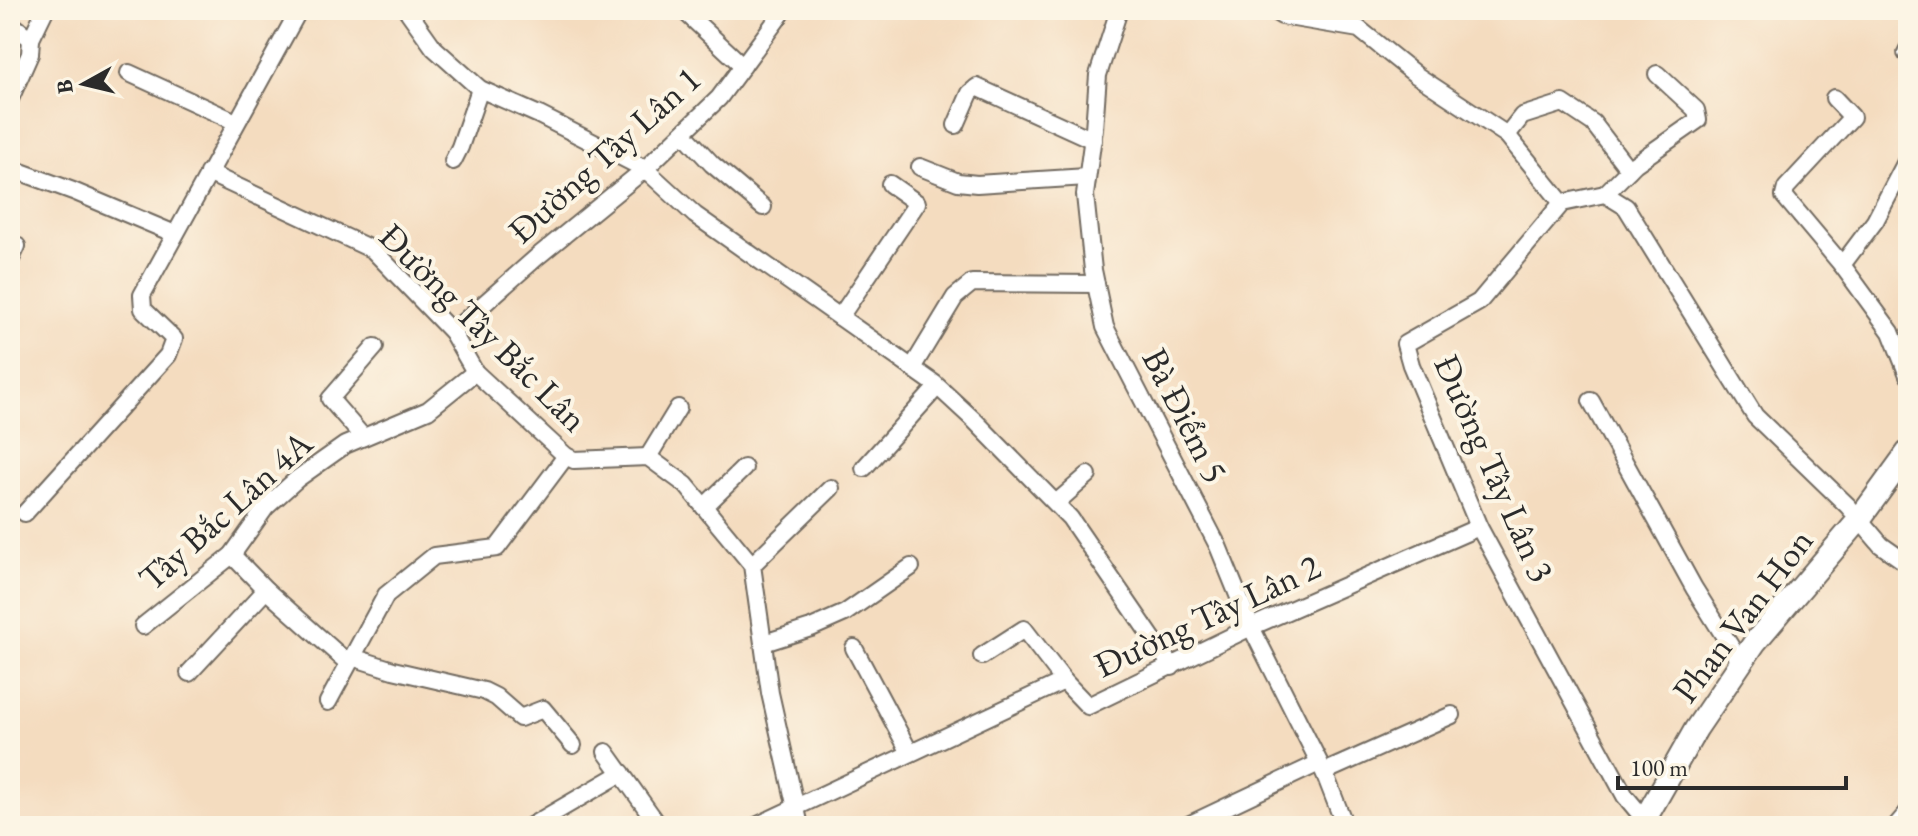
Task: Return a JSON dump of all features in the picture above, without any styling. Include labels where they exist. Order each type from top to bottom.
[{"type":"main road","name":"Phan Van Hon","points":[[1645,824],[1696,729],[1741,663],[1858,521],[1908,452]]},
{"type":"street","points":[[10,99],[30,54],[31,39],[45,10]]},
{"type":"street","points":[[25,513],[168,355],[174,339],[143,309],[142,295],[299,10]]},
{"type":"street","points":[[407,10],[434,48],[480,89],[645,169],[695,215],[937,387],[975,421],[1070,518],[1172,667]]},
{"type":"street","points":[[683,10],[743,66]]},
{"type":"street","name":"Đường Tây Lân 1","points":[[452,332],[537,257],[645,169],[683,133],[719,98],[784,10]]},
{"type":"street","name":"Bà Điểm 5","points":[[1119,10],[1098,75],[1085,195],[1096,284],[1105,327],[1218,546],[1251,627],[1321,768],[1345,826]]},
{"type":"street","points":[[1272,10],[1282,16],[1307,15],[1359,29],[1416,75],[1507,135],[1562,203],[1605,194],[1629,170],[1698,117],[1696,110],[1657,74]]},
{"type":"street","points":[[10,23],[31,39]]},
{"type":"street","points":[[129,73],[236,122]]},
{"type":"street","points":[[956,125],[970,93],[977,87],[1093,140]]},
{"type":"street","points":[[453,161],[480,89]]},
{"type":"street","points":[[1834,98],[1852,117],[1786,188],[1784,196],[1842,265],[1891,332],[1908,375]]},
{"type":"street","points":[[1507,135],[1522,116],[1563,103],[1593,123],[1629,170]]},
{"type":"street","points":[[683,133],[712,164],[763,207]]},
{"type":"street","points":[[1842,265],[1875,221],[1908,158]]},
{"type":"street","points":[[920,167],[958,182],[977,184],[1087,177]]},
{"type":"street","points":[[10,168],[175,234]]},
{"type":"street","name":"Đường Tây Bắc Lân","points":[[208,173],[373,250],[452,332],[475,372],[566,456],[574,460],[648,457]]},
{"type":"street","points":[[840,317],[917,203],[890,184]]},
{"type":"street","points":[[1605,194],[1626,207],[1755,416],[1848,506],[1881,545],[1908,564]]},
{"type":"street","name":"Đường Tây Lân 3","points":[[1562,203],[1479,302],[1405,344],[1479,527],[1625,796],[1645,824]]},
{"type":"street","points":[[10,244],[17,246],[10,261]]},
{"type":"street","points":[[912,368],[955,297],[972,283],[1096,284]]},
{"type":"street","points":[[363,437],[330,399],[375,347]]},
{"type":"street","name":"Tây Bắc Lân 4A","points":[[143,626],[232,555],[266,507],[297,479],[345,445],[428,410],[475,372]]},
{"type":"street","points":[[864,468],[937,387]]},
{"type":"street","points":[[1591,401],[1694,588],[1741,663]]},
{"type":"street","points":[[678,408],[648,457],[686,485],[752,565],[770,693],[800,826]]},
{"type":"street","points":[[328,702],[386,595],[434,556],[497,548],[566,456]]},
{"type":"street","points":[[704,507],[744,468]]},
{"type":"street","points":[[1056,503],[1088,475]]},
{"type":"street","points":[[752,565],[831,488]]},
{"type":"street","name":"Đường Tây Lân 2","points":[[756,826],[1064,681],[1088,706],[1251,627],[1479,527]]},
{"type":"street","points":[[232,555],[266,590],[350,660],[484,691],[496,697],[520,718],[543,709],[573,745]]},
{"type":"street","points":[[764,643],[845,613],[911,567]]},
{"type":"street","points":[[189,673],[266,590]]},
{"type":"street","points":[[982,656],[1024,629],[1064,681]]},
{"type":"street","points":[[854,648],[910,753]]},
{"type":"street","points":[[1186,826],[1452,715]]},
{"type":"street","points":[[606,752],[659,826]]},
{"type":"street","points":[[531,826],[622,773]]},
{"type":"street","points":[[1896,826],[1908,812]]}]
